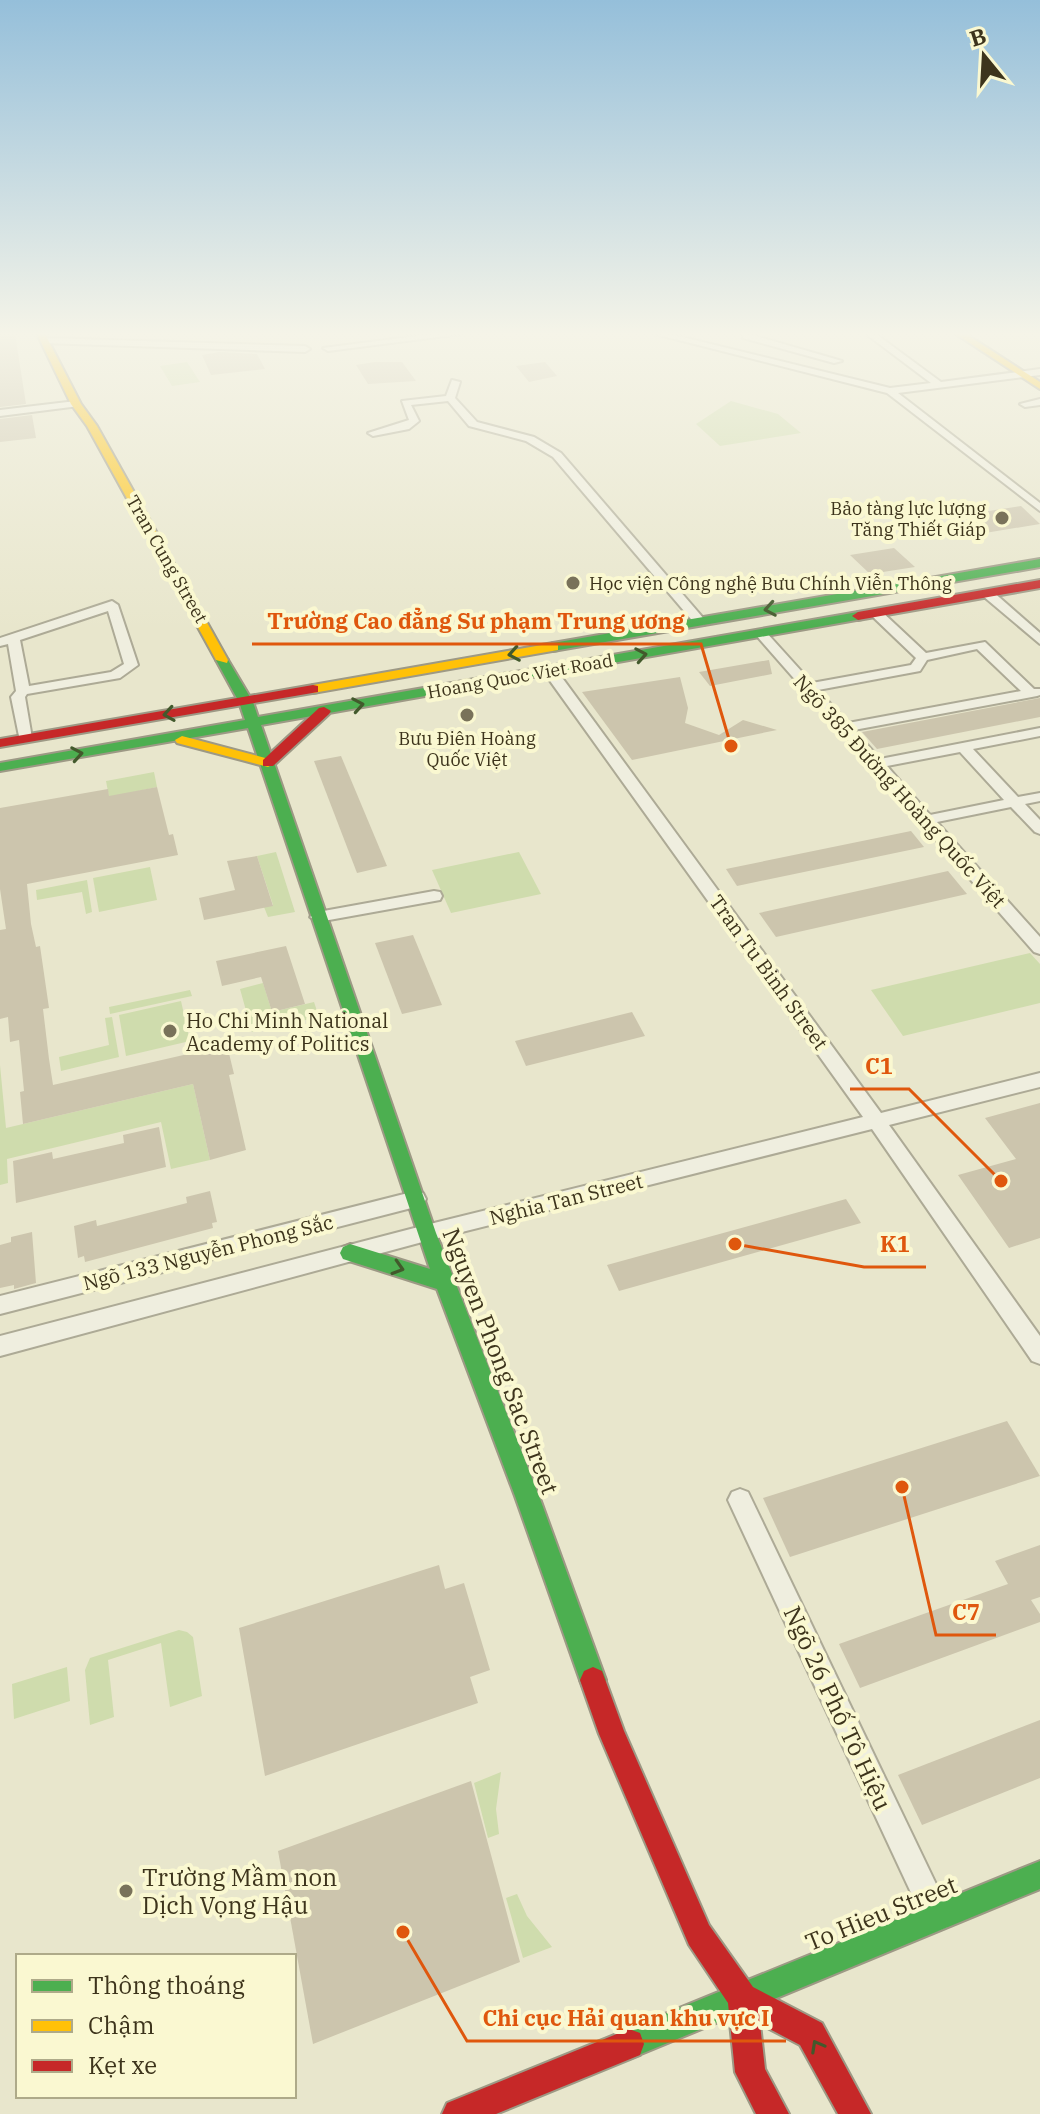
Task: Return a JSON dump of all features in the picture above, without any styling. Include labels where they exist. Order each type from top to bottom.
[{"type":"main road","name":"Tran Cung Street","points":[[96,433],[246,702],[253,723]]},
{"type":"main road","name":"Hoang Quoc Viet Road","points":[[0,743],[1040,563]]},
{"type":"main road","name":"Hoang Quoc Viet Road","points":[[0,767],[1040,584]]},
{"type":"main road","points":[[172,738],[268,763],[324,711]]},
{"type":"main road","name":"Nguyen Phong Sac Street","points":[[253,723],[426,1233],[612,1734],[699,1935],[742,1998],[811,2034],[855,2114]]},
{"type":"main road","points":[[350,1253],[446,1283]]},
{"type":"main road","name":"To Hieu Street","points":[[458,2114],[1040,1875]]},
{"type":"main road","name":"Nguyen Phong Sac Street","points":[[742,1998],[750,2072],[773,2114]]},
{"type":"street","points":[[505,433],[548,450],[567,464],[700,622]]},
{"type":"street","points":[[943,433],[1040,508]]},
{"type":"street","points":[[987,593],[1039,638]]},
{"type":"street","points":[[23,691],[7,640],[112,605],[131,665],[115,675],[23,691],[18,697],[25,738]]},
{"type":"street","points":[[876,613],[923,657]]},
{"type":"street","name":"Ngõ 385 Đường Hoàng Quốc Việt","points":[[761,634],[926,820],[1032,927],[1040,948]]},
{"type":"street","points":[[809,688],[915,668],[923,657],[980,645],[1036,692]]},
{"type":"street","name":"Tran Tu Binh Street","points":[[550,671],[875,1119],[1040,1354]]},
{"type":"street","points":[[844,728],[1036,692]]},
{"type":"street","points":[[877,764],[1040,732]]},
{"type":"street","points":[[963,747],[1040,829]]},
{"type":"street","points":[[926,820],[1040,797]]},
{"type":"street","points":[[318,917],[434,896]]},
{"type":"street","name":"Nghia Tan Street","points":[[0,1346],[426,1233],[1040,1080]]},
{"type":"street","name":"Ngõ 133 Nguyễn Phong Sắc","points":[[0,1305],[416,1199]]},
{"type":"street","name":"Ngõ 26 Phố Tô Hiệu","points":[[740,1500],[937,1917]]},
{"type":"green space","points":[[705,433],[801,433],[720,446]]},
{"type":"green space","points":[[154,772],[157,787],[129,793],[113,818],[106,781]]},
{"type":"green space","points":[[276,852],[295,912],[268,917],[264,907],[273,905],[257,856]]},
{"type":"green space","points":[[519,852],[541,894],[451,913],[432,870]]},
{"type":"green space","points":[[150,867],[157,900],[99,912],[93,878]]},
{"type":"green space","points":[[87,880],[92,912],[86,914],[82,892],[37,900],[36,890]]},
{"type":"green space","points":[[1030,953],[1040,964],[1040,1003],[903,1036],[871,990]]},
{"type":"green space","points":[[263,983],[272,1012],[314,1002],[319,1017],[252,1032],[240,989]]},
{"type":"green space","points":[[190,990],[192,996],[110,1014],[109,1007]]},
{"type":"green space","points":[[181,1001],[190,1041],[126,1056],[119,1015]]},
{"type":"green space","points":[[112,1017],[119,1057],[61,1071],[59,1057],[109,1045],[105,1018]]},
{"type":"green space","points":[[0,1065],[6,1128],[193,1084],[210,1160],[171,1169],[161,1122],[7,1159],[8,1183],[0,1185]]},
{"type":"green space","points":[[179,1630],[193,1637],[202,1696],[170,1707],[161,1643],[108,1660],[114,1717],[90,1725],[85,1670],[90,1658]]},
{"type":"green space","points":[[67,1667],[70,1701],[14,1719],[12,1684]]},
{"type":"green space","points":[[501,1772],[496,1809],[499,1834],[488,1838],[474,1783]]},
{"type":"green space","points":[[517,1894],[527,1916],[552,1947],[523,1958],[506,1898]]},
{"type":"building","points":[[0,433],[35,433],[36,438],[0,442]]},
{"type":"building","name":"Bảo tàng lực lượng Tăng Thiết Giáp","points":[[1021,506],[1040,524],[985,533],[963,515]]},
{"type":"building","points":[[894,548],[915,567],[870,574],[850,555]]},
{"type":"building","points":[[769,660],[772,674],[710,686],[699,672]]},
{"type":"building","points":[[680,677],[688,708],[685,723],[719,735],[743,720],[777,730],[632,760],[582,692]]},
{"type":"building","points":[[1040,698],[1040,717],[877,749],[862,732]]},
{"type":"building","points":[[341,756],[387,866],[357,873],[314,761]]},
{"type":"building","points":[[157,787],[169,835],[173,834],[178,855],[27,884],[31,924],[36,947],[40,946],[49,1008],[43,1009],[49,1059],[53,1085],[227,1045],[234,1074],[229,1075],[246,1150],[210,1160],[193,1084],[23,1124],[20,1092],[24,1091],[19,1040],[10,1042],[8,1017],[0,1019],[0,930],[6,929],[0,889],[0,808],[108,789],[109,796]]},
{"type":"building","points":[[911,831],[924,847],[737,886],[726,869]]},
{"type":"building","points":[[257,856],[273,906],[204,920],[199,898],[235,890],[227,861]]},
{"type":"building","points":[[948,871],[967,894],[776,937],[759,913]]},
{"type":"building","points":[[413,935],[442,1005],[402,1014],[375,943]]},
{"type":"building","points":[[286,946],[305,1004],[272,1012],[261,977],[222,986],[216,961]]},
{"type":"building","points":[[632,1012],[645,1036],[526,1066],[515,1041]]},
{"type":"building","points":[[1040,1103],[1040,1238],[1009,1248],[958,1175],[1016,1159],[985,1118]]},
{"type":"building","points":[[159,1127],[166,1167],[16,1203],[13,1161],[52,1152],[53,1159],[124,1143],[123,1135]]},
{"type":"building","points":[[210,1191],[217,1222],[212,1223],[213,1228],[85,1262],[84,1256],[78,1258],[74,1226],[96,1220],[97,1226],[187,1203],[186,1197]]},
{"type":"building","points":[[846,1199],[861,1223],[619,1291],[607,1265]]},
{"type":"building","points":[[32,1232],[36,1283],[14,1289],[14,1285],[0,1288],[0,1245],[11,1242],[11,1237]]},
{"type":"building","points":[[1007,1421],[1040,1476],[790,1557],[763,1498]]},
{"type":"building","points":[[1040,1545],[1040,1597],[1031,1600],[1040,1614],[1040,1622],[860,1688],[839,1644],[1008,1584],[995,1561]]},
{"type":"building","points":[[439,1565],[445,1589],[464,1583],[490,1670],[470,1677],[478,1703],[265,1776],[239,1628]]},
{"type":"building","points":[[1040,1720],[1040,1778],[922,1825],[898,1775]]},
{"type":"building","points":[[471,1781],[520,1962],[313,2044],[278,1851]]},
{"type":"traffic: fast","points":[[553,647],[1040,563]]},
{"type":"traffic: fast","points":[[0,767],[858,616]]},
{"type":"traffic: fast","points":[[222,660],[246,702],[426,1233],[527,1496],[593,1680]]},
{"type":"traffic: fast","points":[[350,1253],[446,1283]]},
{"type":"traffic: fast","points":[[629,2044],[1040,1875]]},
{"type":"traffic: slow","points":[[96,433],[222,660]]},
{"type":"traffic: slow","points":[[313,689],[553,647]]},
{"type":"traffic: slow","points":[[182,740],[268,763]]},
{"type":"traffic: jam","points":[[858,616],[1040,584]]},
{"type":"traffic: jam","points":[[0,743],[313,689]]},
{"type":"traffic: jam","points":[[268,763],[324,711]]},
{"type":"traffic: jam","points":[[593,1680],[612,1734],[699,1935],[742,1998],[750,2072],[773,2114]]},
{"type":"traffic: jam","points":[[742,1998],[811,2034],[855,2114]]},
{"type":"traffic: jam","points":[[458,2114],[629,2044]]},
{"type":"place","name":"Bảo tàng lực lượng Tăng Thiết Giáp","points":[[1002,518]]},
{"type":"place","name":"Học viện Công nghệ Bưu Chính Viễn Thông","points":[[573,583]]},
{"type":"place","name":"Bưu Điện Hoàng Quốc Việt","points":[[467,715]]},
{"type":"place","name":"Trường Cao đẳng Sư phạm Trung ương","points":[[731,746]]},
{"type":"place","name":"Ho Chi Minh National Academy of Politics","points":[[170,1031]]},
{"type":"place","name":"C1","points":[[1001,1181]]},
{"type":"place","name":"K1","points":[[735,1244]]},
{"type":"place","name":"C7","points":[[902,1487]]},
{"type":"place","name":"Trường Mầm non Dịch Vọng Hậu","points":[[126,1891]]},
{"type":"place","name":"Chi cục Hải quan khu vực I","points":[[403,1932]]}]
